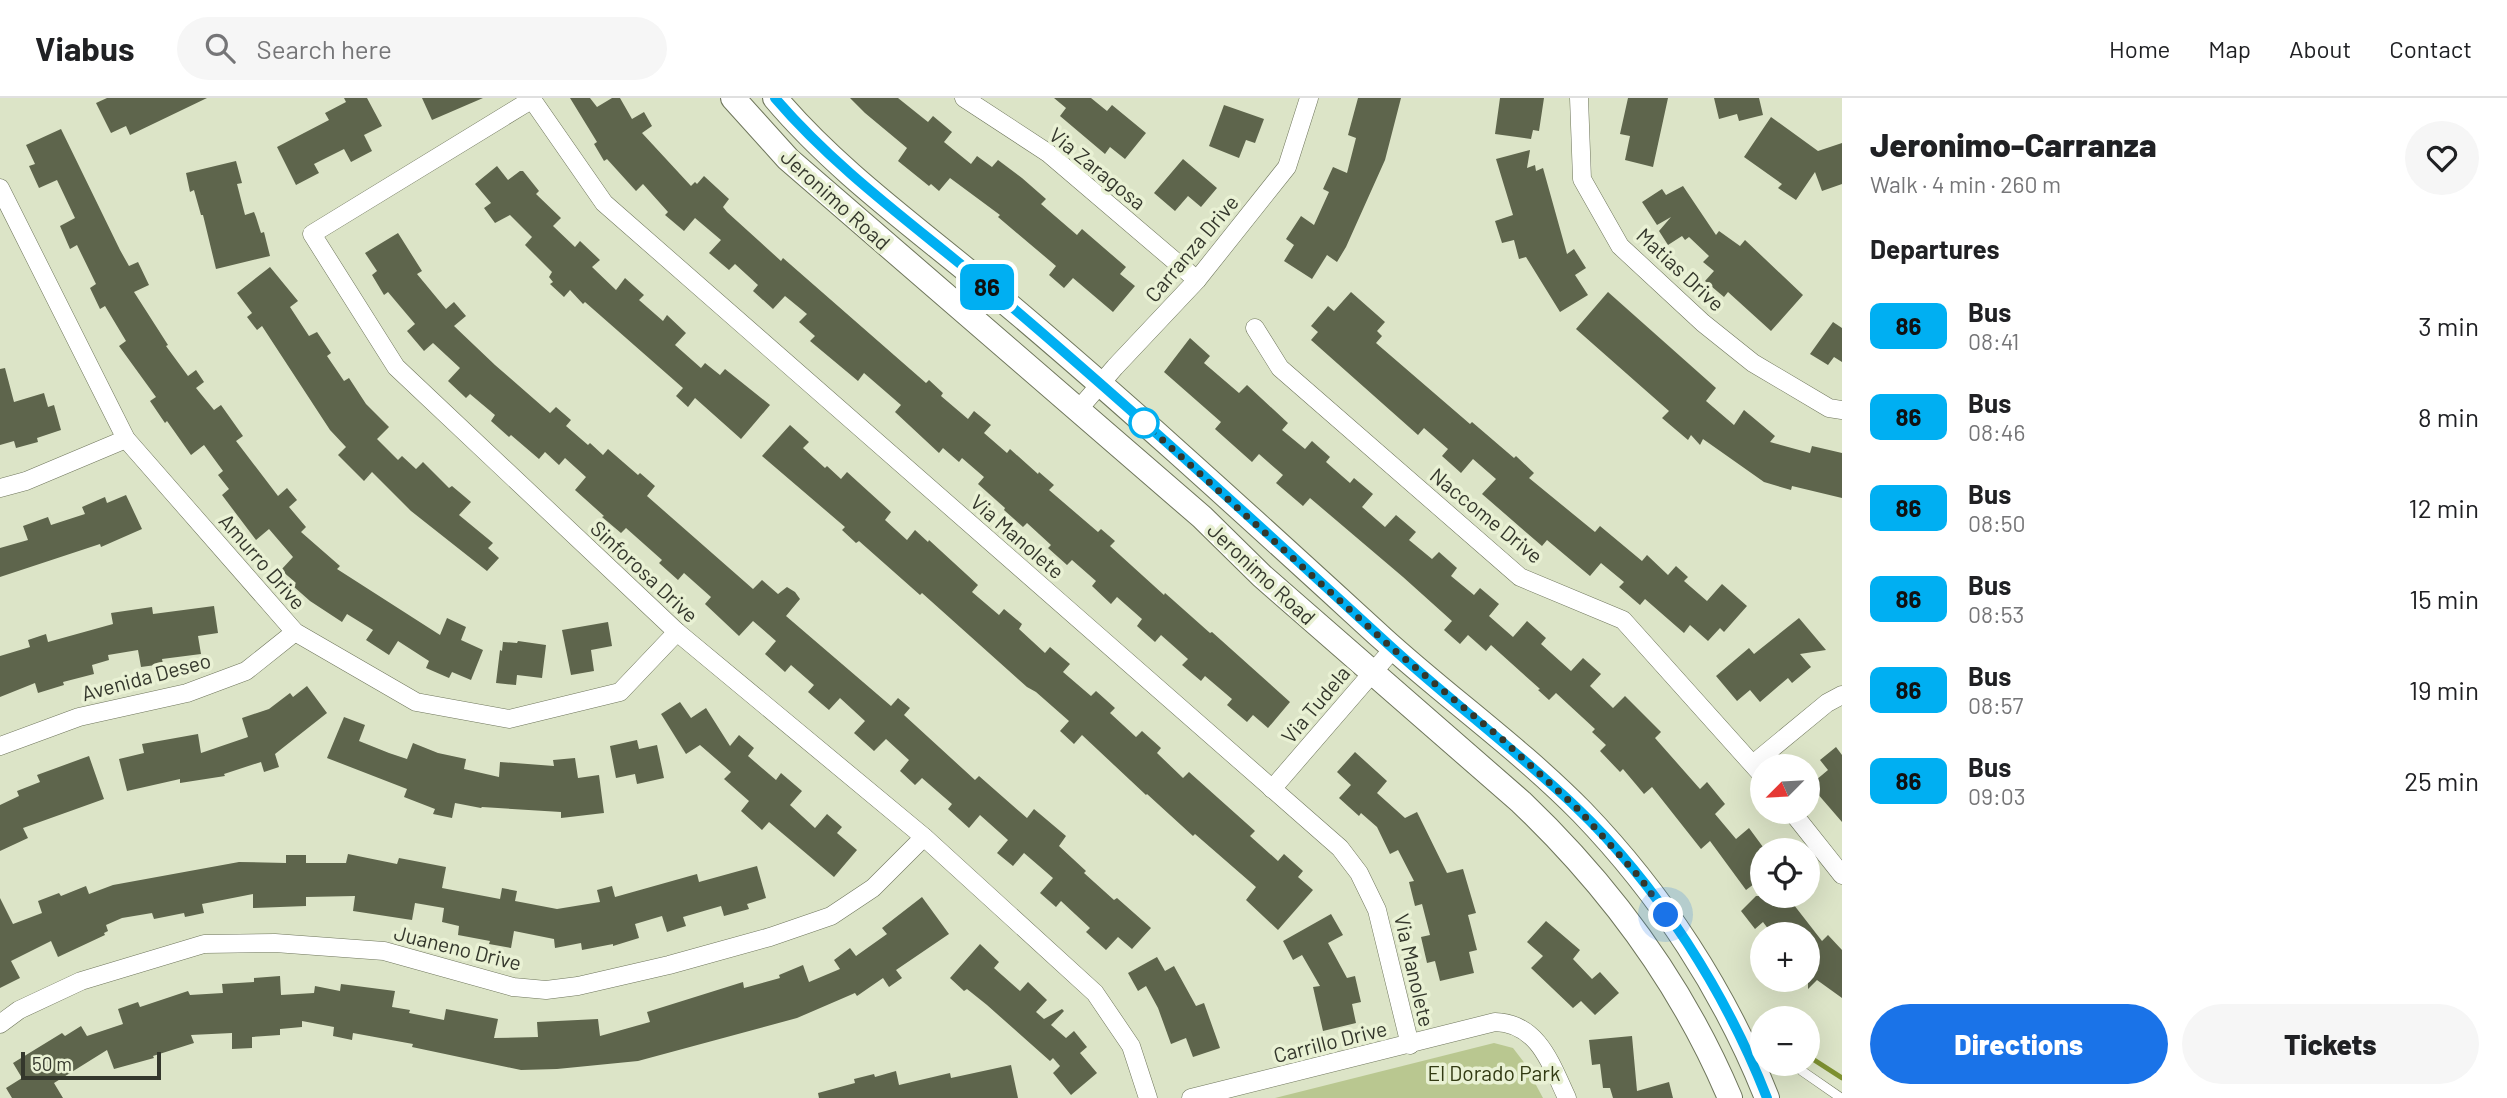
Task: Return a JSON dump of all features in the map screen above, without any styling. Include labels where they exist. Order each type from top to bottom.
[{"type":"main road","name":"Jeronimo Road","points":[[733,98],[788,159],[1202,517],[1262,576],[1521,802],[1597,880],[1636,930],[1699,1033],[1730,1098]]},
{"type":"main road","name":"Jeronimo Road","points":[[775,98],[851,173],[999,296],[1164,440],[1393,649],[1503,740],[1579,810],[1641,879],[1679,932],[1721,999],[1767,1098]]},
{"type":"street","name":"Via Zaragosa","points":[[964,98],[1048,153],[1197,280]]},
{"type":"street","name":"Carranza Drive","points":[[1078,410],[1197,280],[1287,167],[1309,98]]},
{"type":"street","name":"Matias Drive","points":[[1579,98],[1582,179],[1620,246],[1703,323],[1753,363],[1829,408],[1842,410]]},
{"type":"street","name":"Sinforosa Drive","points":[[531,99],[312,234],[396,367],[677,632],[924,837],[1095,993],[1131,1046],[1148,1098]]},
{"type":"street","name":"Via Manolete","points":[[531,99],[604,204],[1340,848],[1374,900],[1410,1045]]},
{"type":"street","name":"Amurro Drive","points":[[0,188],[126,439],[295,632],[416,702],[509,719],[620,692],[677,632]]},
{"type":"street","name":"Naccome Drive","points":[[1255,328],[1280,368],[1520,577],[1623,620],[1750,761]]},
{"type":"street","points":[[0,488],[26,481],[126,439]]},
{"type":"street","name":"Avenida Deseo","points":[[0,746],[79,717],[187,692],[246,671],[295,632]]},
{"type":"street","name":"Via Tudela","points":[[1272,789],[1393,649]]},
{"type":"street","points":[[1774,754],[1827,703],[1842,695]]},
{"type":"street","points":[[1802,824],[1842,875]]},
{"type":"street","name":"Juaneno Drive","points":[[0,1024],[19,1010],[81,981],[204,944],[275,943],[384,951],[513,986],[546,990],[578,986],[720,951],[831,916],[873,888],[924,837]]},
{"type":"street","name":"Carrillo Drive","points":[[1191,1098],[1495,1022],[1508,1022],[1535,1038],[1567,1098]]},
{"type":"lane","points":[[1809,1076],[1841,1098]]},
{"type":"green space","name":"El Dorado Park","points":[[1494,1043],[1513,1048],[1543,1098],[1275,1098]]},
{"type":"building","points":[[107,98],[207,98],[130,135],[126,126],[111,133],[96,103]]},
{"type":"building","points":[[344,98],[367,98],[382,126],[364,135],[372,151],[351,162],[344,149],[314,164],[319,173],[296,185],[277,147],[329,120],[325,113],[346,102]]},
{"type":"building","points":[[422,98],[483,98],[432,120]]},
{"type":"building","points":[[570,98],[590,98],[597,107],[612,98],[620,98],[632,119],[644,112],[652,126],[642,133],[691,186],[704,176],[729,199],[723,207],[727,212],[781,261],[783,258],[926,383],[929,380],[943,393],[941,396],[968,419],[974,411],[991,425],[984,433],[1007,453],[1010,449],[1054,485],[1049,490],[1098,532],[1101,529],[1115,541],[1110,546],[1290,702],[1268,728],[1253,715],[1247,722],[1227,705],[1232,699],[1205,676],[1201,681],[1182,665],[1188,659],[1161,635],[1155,642],[1137,626],[1142,619],[1117,597],[1111,604],[1092,586],[1096,581],[1072,560],[1067,565],[1048,548],[1051,545],[1027,523],[1023,527],[978,484],[984,477],[962,458],[959,462],[943,448],[939,453],[895,412],[901,405],[864,373],[858,381],[810,341],[815,336],[799,322],[807,314],[785,296],[773,309],[753,291],[758,285],[735,264],[729,270],[709,253],[721,240],[695,218],[684,231],[665,215],[668,212],[643,184],[636,191],[607,159],[604,161],[594,144],[597,142]]},
{"type":"building","points":[[850,98],[898,98],[928,122],[933,116],[952,132],[944,142],[971,164],[977,156],[992,167],[998,160],[1022,178],[1046,199],[1041,204],[1077,235],[1082,229],[1126,267],[1120,274],[1135,286],[1113,312],[1073,278],[1064,288],[1049,275],[1056,266],[998,217],[1000,215],[950,178],[939,191],[898,161],[907,148]]},
{"type":"building","points":[[1054,98],[1091,98],[1107,111],[1112,105],[1146,133],[1125,159],[1110,147],[1105,154],[1060,116],[1066,108]]},
{"type":"building","points":[[1358,98],[1401,98],[1385,160],[1346,247],[1337,262],[1327,255],[1312,279],[1284,261],[1294,245],[1286,239],[1301,216],[1314,225],[1329,192],[1323,189],[1333,167],[1347,173],[1356,138],[1348,135]]},
{"type":"building","points":[[1500,98],[1544,98],[1539,131],[1533,130],[1531,139],[1495,134]]},
{"type":"building","points":[[1628,98],[1668,98],[1653,167],[1625,160],[1630,136],[1620,134]]},
{"type":"building","points":[[1714,98],[1759,98],[1763,115],[1739,121],[1737,114],[1719,119]]},
{"type":"building","points":[[1224,105],[1264,119],[1255,143],[1246,140],[1239,158],[1209,146]]},
{"type":"building","points":[[1771,117],[1818,151],[1842,143],[1842,184],[1822,191],[1815,172],[1796,200],[1778,188],[1782,184],[1744,157]]},
{"type":"building","points":[[61,129],[129,266],[138,262],[149,285],[134,292],[168,345],[166,346],[188,376],[196,370],[204,382],[196,388],[214,410],[221,405],[243,436],[236,441],[278,496],[287,488],[297,500],[289,507],[306,527],[301,532],[340,566],[337,569],[440,635],[447,618],[466,627],[461,640],[483,650],[471,680],[452,672],[449,678],[426,668],[429,661],[398,641],[389,655],[366,640],[373,630],[347,614],[342,622],[310,601],[293,586],[296,583],[281,570],[293,557],[269,529],[256,540],[222,495],[229,489],[218,475],[223,471],[204,445],[191,455],[167,421],[165,423],[150,401],[156,397],[119,346],[126,341],[105,306],[100,309],[90,288],[96,284],[77,245],[70,249],[60,226],[75,218],[57,180],[39,188],[29,166],[35,164],[26,145]]},
{"type":"building","points":[[1530,150],[1527,168],[1535,165],[1536,171],[1543,168],[1567,254],[1574,249],[1586,268],[1575,275],[1588,295],[1560,312],[1526,257],[1519,259],[1514,240],[1502,243],[1495,221],[1513,215],[1496,159]]},
{"type":"building","points":[[1183,159],[1217,188],[1201,207],[1188,196],[1175,211],[1154,193]]},
{"type":"building","points":[[236,161],[242,183],[237,184],[245,215],[254,212],[261,233],[264,232],[270,256],[216,269],[203,215],[194,190],[190,192],[186,173]]},
{"type":"building","points":[[497,166],[508,180],[523,171],[539,191],[536,194],[561,218],[553,226],[575,247],[580,241],[600,260],[592,267],[616,290],[625,278],[644,295],[639,300],[663,321],[667,315],[686,333],[675,345],[701,368],[705,363],[720,375],[725,369],[770,405],[741,439],[695,398],[688,407],[676,396],[683,388],[570,290],[564,297],[550,284],[553,282],[549,277],[552,272],[525,245],[532,237],[510,215],[495,223],[484,208],[491,203],[475,184]]},
{"type":"building","points":[[1683,186],[1716,235],[1719,231],[1740,246],[1745,240],[1803,295],[1771,331],[1728,292],[1724,297],[1705,281],[1714,271],[1703,262],[1709,256],[1689,237],[1685,240],[1682,236],[1668,245],[1659,231],[1671,217],[1657,225],[1642,202],[1662,189],[1666,195]]},
{"type":"building","points":[[398,233],[422,271],[417,274],[446,309],[454,302],[466,316],[454,326],[495,365],[550,413],[556,407],[571,420],[566,426],[588,445],[590,443],[603,455],[608,449],[655,486],[647,496],[753,589],[762,580],[778,594],[787,587],[795,592],[800,599],[786,616],[891,706],[898,698],[910,708],[904,715],[975,780],[979,776],[1027,818],[1034,809],[1066,836],[1059,846],[1114,900],[1117,898],[1151,928],[1132,949],[1118,937],[1106,950],[1086,932],[1090,928],[1061,901],[1056,907],[1040,893],[1053,878],[1024,853],[1013,866],[997,853],[1008,840],[980,815],[969,828],[948,809],[952,804],[922,778],[915,785],[900,771],[909,760],[886,739],[874,751],[854,733],[865,721],[840,698],[829,710],[808,692],[814,685],[791,665],[785,672],[765,654],[776,641],[753,621],[739,636],[705,604],[711,597],[684,573],[678,580],[659,563],[662,560],[626,528],[621,533],[602,517],[604,516],[575,490],[586,477],[565,458],[559,465],[545,452],[539,459],[491,421],[495,415],[470,394],[466,398],[448,381],[460,368],[433,343],[424,351],[407,331],[415,324],[388,292],[384,295],[372,275],[377,271],[365,253]]},
{"type":"building","points":[[270,267],[298,301],[290,307],[309,336],[317,332],[331,353],[327,356],[344,381],[349,378],[366,404],[389,427],[377,439],[398,460],[402,456],[416,469],[423,462],[449,488],[452,486],[471,502],[459,515],[493,543],[488,548],[499,558],[487,571],[411,511],[372,472],[364,481],[338,455],[346,447],[330,430],[262,326],[257,330],[247,317],[252,313],[237,293]]},
{"type":"building","points":[[1351,292],[1385,322],[1377,331],[1382,336],[1376,343],[1470,424],[1472,422],[1514,458],[1516,456],[1534,473],[1529,478],[1595,532],[1600,526],[1642,561],[1647,555],[1668,575],[1676,566],[1688,577],[1684,581],[1707,601],[1722,584],[1747,606],[1724,632],[1720,628],[1708,641],[1690,625],[1684,633],[1645,599],[1640,605],[1619,587],[1624,582],[1601,563],[1590,576],[1547,540],[1542,546],[1482,494],[1496,479],[1473,459],[1461,473],[1442,456],[1448,449],[1424,428],[1418,435],[1311,340],[1318,332],[1311,326],[1328,306],[1334,311]]},
{"type":"building","points":[[1608,292],[1716,388],[1706,401],[1734,425],[1744,410],[1775,436],[1770,442],[1810,453],[1812,446],[1842,453],[1842,498],[1792,486],[1791,490],[1764,482],[1703,439],[1700,445],[1691,435],[1688,440],[1662,418],[1669,411],[1576,329]]},
{"type":"building","points":[[1833,322],[1842,328],[1842,362],[1834,357],[1828,365],[1810,354]]},
{"type":"building","points":[[1190,338],[1210,356],[1204,363],[1239,393],[1247,385],[1288,423],[1282,430],[1305,449],[1312,441],[1330,457],[1326,462],[1350,483],[1354,478],[1373,494],[1362,507],[1385,527],[1396,515],[1416,532],[1409,540],[1432,559],[1439,552],[1457,568],[1451,576],[1474,595],[1480,588],[1499,604],[1489,616],[1513,637],[1527,621],[1546,638],[1541,644],[1571,671],[1583,658],[1601,674],[1590,686],[1613,708],[1625,696],[1661,732],[1655,738],[1700,789],[1707,782],[1725,804],[1715,814],[1736,839],[1749,828],[1756,838],[1750,838],[1750,887],[1746,890],[1710,841],[1701,849],[1652,787],[1644,794],[1623,769],[1620,772],[1600,751],[1606,745],[1592,732],[1595,729],[1556,693],[1549,700],[1491,645],[1486,651],[1468,635],[1460,644],[1444,630],[1452,621],[1310,498],[1303,506],[1276,483],[1283,475],[1259,454],[1252,462],[1215,429],[1221,422],[1164,372]]},
{"type":"building","points":[[5,368],[14,402],[44,393],[48,407],[54,405],[61,430],[37,438],[38,442],[16,448],[14,441],[0,445],[0,369]]},
{"type":"building","points":[[790,425],[809,442],[803,448],[825,468],[827,466],[841,479],[847,472],[891,512],[885,520],[907,540],[915,530],[928,542],[929,540],[978,585],[972,592],[999,615],[1004,609],[1022,624],[1019,629],[1045,653],[1050,647],[1070,664],[1063,672],[1091,696],[1096,691],[1115,708],[1110,713],[1136,737],[1142,731],[1161,748],[1157,753],[1183,778],[1189,772],[1255,831],[1250,836],[1278,861],[1284,854],[1303,871],[1298,877],[1313,890],[1278,930],[1246,900],[1256,887],[1146,795],[1082,735],[1074,744],[1060,731],[1069,721],[922,593],[920,595],[859,541],[856,543],[842,530],[845,527],[762,456]]},
{"type":"building","points":[[126,495],[142,529],[101,547],[100,544],[0,577],[0,548],[28,540],[23,526],[48,517],[51,525],[85,514],[82,507],[105,497],[107,503]]},
{"type":"building","points":[[214,606],[218,633],[198,636],[201,654],[162,659],[163,664],[141,667],[138,650],[108,655],[109,660],[92,665],[94,674],[63,682],[64,685],[38,693],[35,683],[0,697],[0,656],[30,647],[28,640],[46,634],[48,642],[113,624],[111,613],[152,607],[153,614]]},
{"type":"building","points":[[1799,618],[1826,650],[1800,654],[1811,667],[1792,683],[1788,678],[1760,702],[1750,690],[1737,701],[1716,676],[1749,648],[1754,654]]},
{"type":"building","points":[[608,622],[612,646],[591,650],[594,671],[571,675],[562,630]]},
{"type":"building","points":[[503,642],[546,645],[542,678],[517,675],[516,685],[496,683]]},
{"type":"building","points":[[307,686],[327,713],[275,754],[279,767],[264,772],[261,762],[224,774],[225,776],[180,783],[180,779],[127,791],[119,759],[144,753],[142,744],[198,734],[201,753],[248,737],[242,718],[269,709],[290,693],[293,697]]},
{"type":"building","points":[[680,702],[691,718],[706,708],[730,746],[739,735],[754,748],[748,756],[776,780],[781,773],[802,791],[790,805],[815,828],[827,814],[842,827],[837,833],[857,850],[834,877],[769,822],[762,830],[741,811],[749,801],[724,779],[731,772],[700,745],[686,754],[661,714]]},
{"type":"building","points":[[344,717],[365,725],[359,741],[389,753],[407,759],[413,743],[438,753],[466,759],[464,769],[499,777],[500,762],[554,766],[553,760],[575,758],[578,778],[599,775],[604,813],[561,818],[561,812],[481,808],[455,803],[452,818],[433,814],[435,809],[404,797],[407,789],[327,758]]},
{"type":"building","points":[[637,740],[639,749],[657,745],[664,778],[637,784],[635,774],[616,778],[610,746]]},
{"type":"building","points":[[1836,747],[1842,755],[1842,822],[1820,797],[1820,777],[1828,770],[1820,760]]},
{"type":"building","points":[[1355,752],[1387,781],[1377,793],[1405,818],[1417,812],[1447,873],[1463,869],[1476,913],[1468,915],[1477,950],[1469,952],[1474,973],[1440,981],[1435,961],[1427,963],[1421,937],[1430,935],[1422,904],[1415,906],[1409,882],[1414,881],[1398,850],[1390,854],[1377,827],[1361,813],[1359,816],[1339,798],[1351,785],[1337,772]]},
{"type":"building","points":[[89,756],[104,799],[23,828],[28,838],[0,851],[0,805],[19,796],[17,791],[40,782],[37,775]]},
{"type":"building","points":[[348,854],[397,864],[399,858],[446,867],[442,888],[500,899],[502,888],[517,891],[515,901],[557,909],[600,902],[597,890],[612,886],[615,897],[697,874],[699,882],[757,866],[766,898],[747,904],[749,909],[724,916],[721,906],[683,917],[686,926],[667,932],[662,916],[635,924],[639,938],[613,946],[582,950],[581,943],[555,948],[554,939],[514,931],[511,948],[489,944],[490,941],[458,935],[459,926],[442,922],[444,908],[415,903],[412,920],[353,911],[355,896],[306,897],[306,906],[253,908],[253,894],[202,904],[204,913],[185,917],[184,913],[154,919],[152,913],[122,918],[106,925],[108,931],[105,935],[58,957],[51,941],[11,961],[20,978],[0,988],[0,898],[13,924],[42,913],[38,901],[86,886],[89,894],[113,885],[239,862],[286,863],[286,855],[306,855],[306,863],[346,863]]},
{"type":"building","points":[[922,897],[949,934],[896,970],[902,978],[889,987],[883,978],[857,996],[855,993],[797,1018],[638,1061],[521,1070],[412,1047],[413,1044],[353,1033],[352,1040],[333,1036],[334,1027],[302,1021],[302,1027],[280,1029],[280,1035],[252,1037],[252,1048],[232,1049],[232,1033],[191,1035],[194,1043],[114,1069],[107,1050],[54,1083],[63,1098],[12,1098],[6,1088],[22,1078],[13,1063],[62,1033],[65,1036],[81,1026],[87,1036],[123,1024],[118,1009],[138,1002],[140,1007],[188,991],[190,995],[223,993],[222,984],[254,982],[254,978],[280,976],[281,995],[314,993],[315,986],[340,991],[341,984],[395,991],[392,1007],[410,1010],[409,1013],[444,1020],[446,1009],[498,1019],[494,1038],[538,1037],[537,1022],[598,1019],[600,1036],[650,1022],[647,1012],[743,982],[744,988],[780,978],[779,975],[803,965],[809,982],[840,969],[834,960],[850,948],[856,956],[887,934],[882,928]]},
{"type":"building","points":[[1750,902],[1750,908],[1796,908],[1807,922],[1750,923],[1741,911]]},
{"type":"building","points":[[1331,914],[1343,935],[1328,943],[1347,978],[1355,976],[1361,1002],[1352,1004],[1356,1023],[1323,1031],[1313,987],[1320,986],[1302,955],[1293,960],[1283,941]]},
{"type":"building","points":[[1546,921],[1580,950],[1573,959],[1592,979],[1600,972],[1619,993],[1595,1015],[1581,1001],[1573,1008],[1531,968],[1543,956],[1527,942]]},
{"type":"building","points":[[1828,935],[1842,950],[1842,998],[1820,982],[1820,938],[1822,941]]},
{"type":"building","points":[[980,944],[999,962],[994,968],[1020,991],[1028,982],[1047,1000],[1036,1012],[1044,1019],[1062,1009],[1064,1011],[1051,1025],[1066,1038],[1074,1031],[1087,1047],[1080,1053],[1097,1073],[1071,1095],[1053,1073],[1060,1066],[1053,1058],[1050,1061],[987,1005],[967,989],[964,991],[950,978]]},
{"type":"building","points":[[1157,957],[1165,971],[1174,966],[1196,1006],[1204,1003],[1220,1048],[1193,1057],[1186,1038],[1171,1044],[1158,1008],[1146,986],[1138,991],[1128,973]]},
{"type":"building","points":[[1632,1036],[1637,1091],[1669,1082],[1673,1098],[1613,1098],[1610,1088],[1603,1088],[1600,1064],[1592,1065],[1589,1040]]},
{"type":"building","points":[[1011,1065],[1018,1098],[819,1098],[818,1093],[855,1083],[854,1079],[874,1074],[875,1077],[896,1071],[899,1085],[950,1073],[951,1078]]},
{"type":"waterway","points":[[1820,1064],[1842,1078]]},
{"type":"bus line","name":"86","points":[[775,98],[851,173],[999,296],[1164,440],[1393,649],[1503,740],[1579,810],[1641,879],[1679,932],[1721,999],[1767,1098]]},
{"type":"route","points":[[1144,423],[1393,649],[1503,740],[1579,810],[1641,879],[1666,915]]}]
